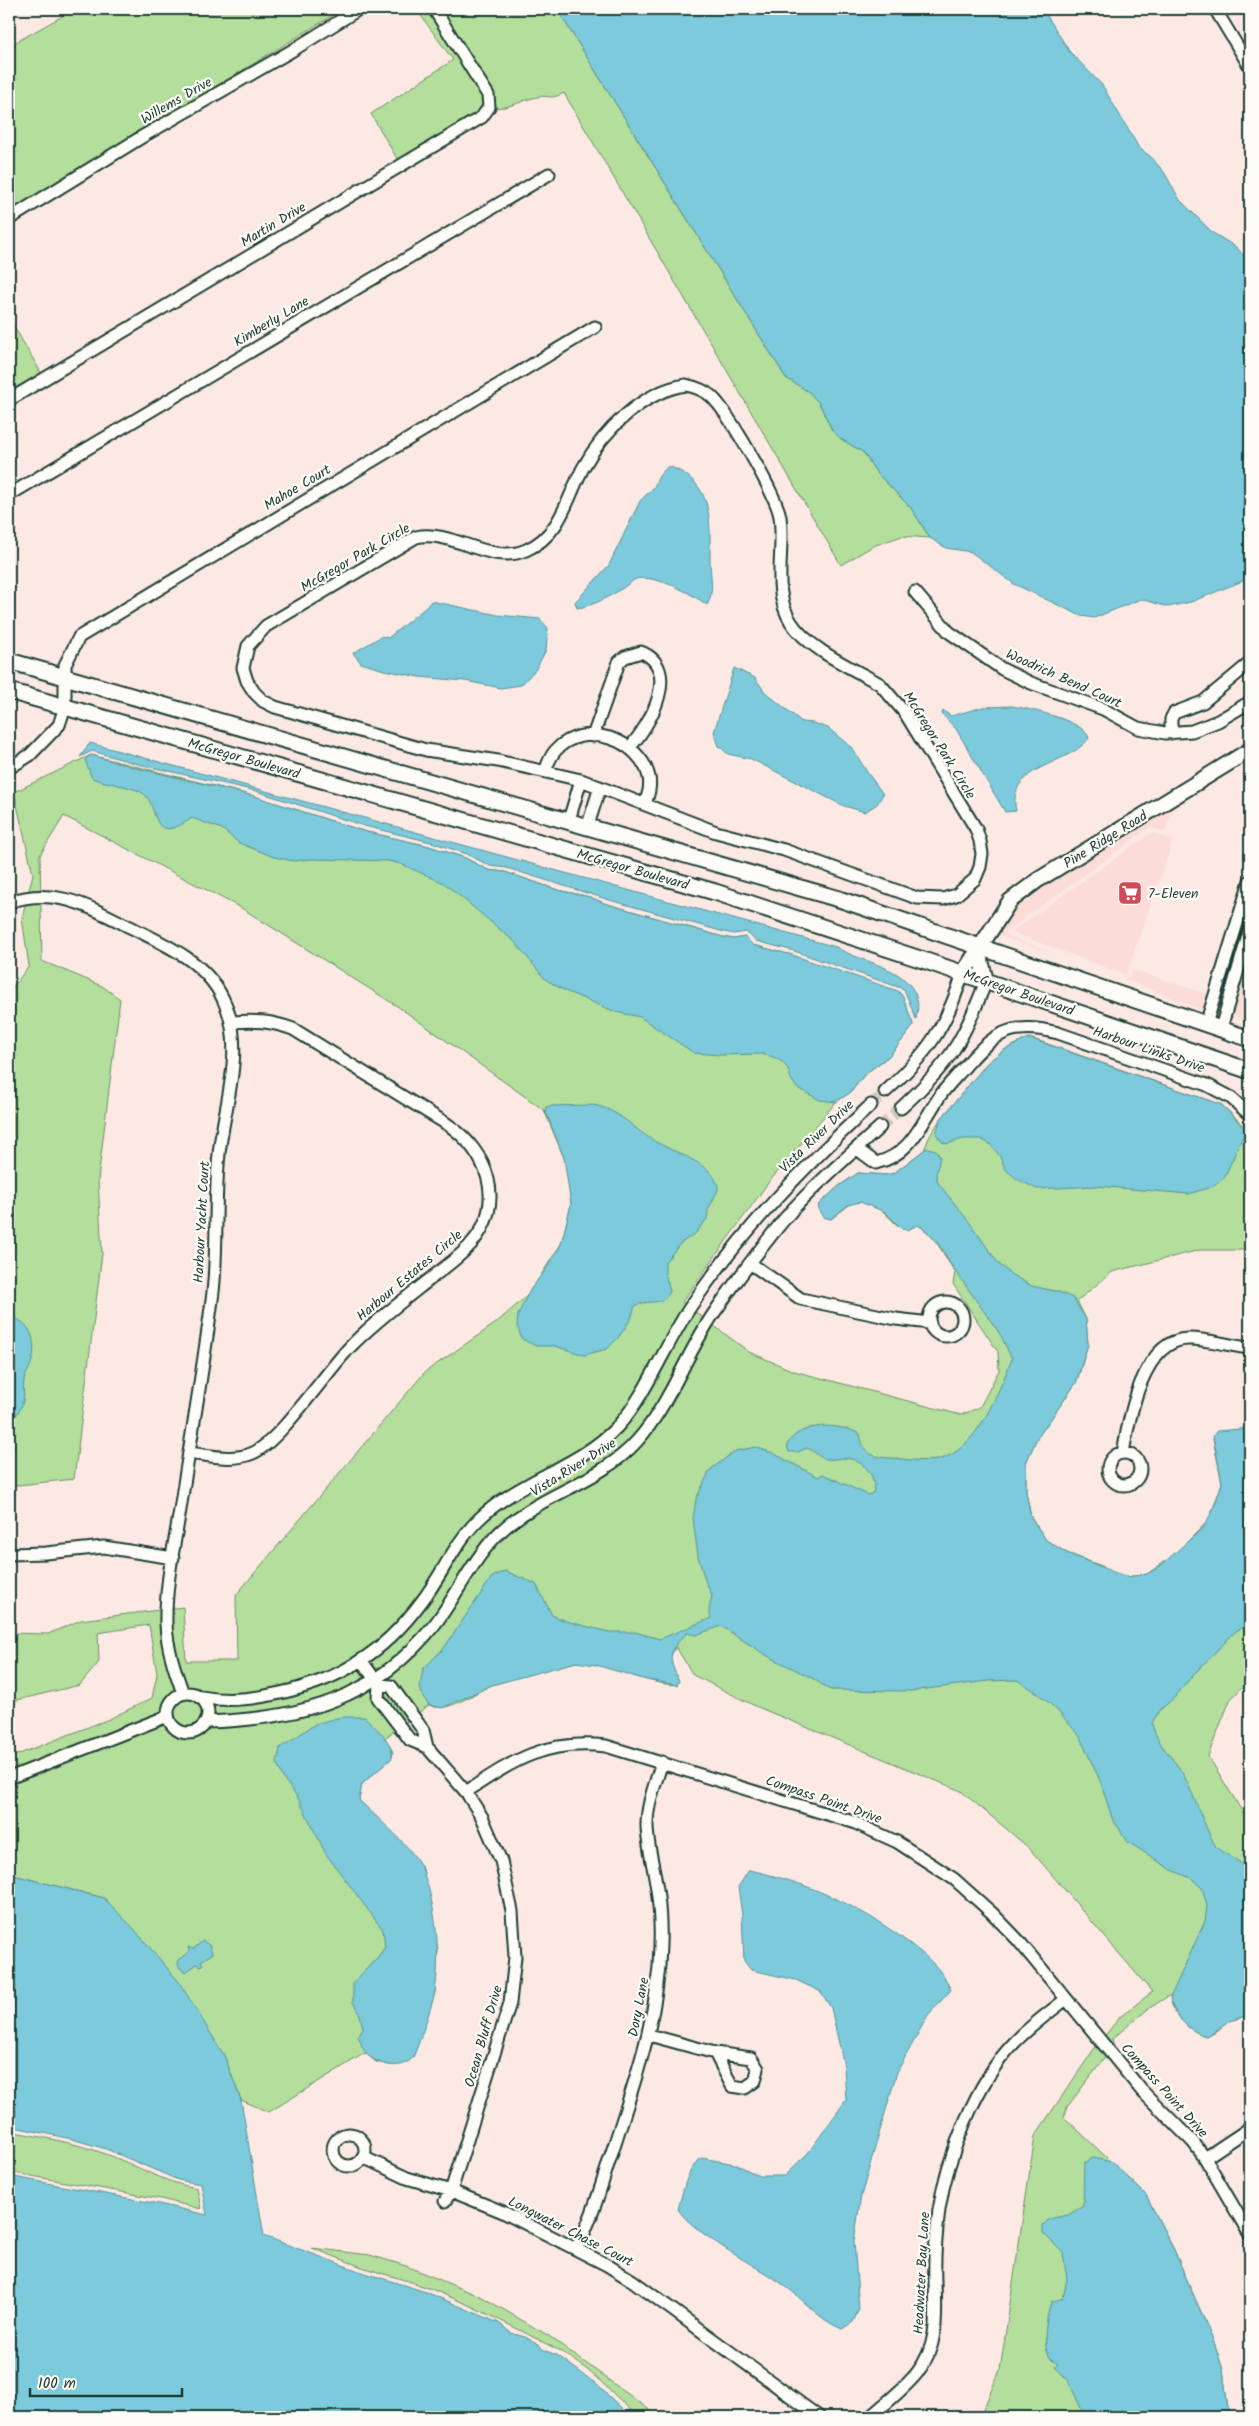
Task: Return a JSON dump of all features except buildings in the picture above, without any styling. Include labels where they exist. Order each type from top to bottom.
[{"type":"main road","name":"McGregor Boulevard","points":[[9,661],[588,825],[839,899],[978,948],[1250,1039]]},
{"type":"main road","name":"McGregor Boulevard","points":[[9,691],[715,892],[963,973],[1250,1071]]},
{"type":"street","name":"Willems Drive","points":[[9,219],[145,135],[293,50],[359,9]]},
{"type":"street","name":"Martin Drive","points":[[9,400],[482,117],[489,107],[488,95],[434,9]]},
{"type":"street","points":[[1215,9],[1250,67]]},
{"type":"street","name":"Kimberly Lane","points":[[9,495],[549,174]]},
{"type":"street","name":"Mahoe Court","points":[[65,707],[65,665],[79,637],[595,327]]},
{"type":"street","name":"McGregor Park Circle","points":[[686,385],[700,388],[719,404],[766,481],[776,504],[781,529],[781,598],[791,622],[809,642],[880,684],[897,702],[976,830],[982,854],[980,867],[975,879],[956,895],[943,900],[917,898],[784,850],[716,832],[580,780],[545,771],[426,750],[275,707],[263,701],[247,681],[243,668],[248,646],[266,626],[416,537],[438,536],[502,554],[514,554],[536,546],[547,538],[554,529],[584,467],[599,445],[618,423],[661,392],[686,385]]},
{"type":"street","name":"Woodrich Bend Court","points":[[915,592],[939,623],[949,632],[1017,677],[1090,704],[1138,728],[1171,734],[1192,731],[1207,727],[1250,702]]},
{"type":"street","points":[[593,736],[619,662],[625,657],[641,652],[656,661],[662,676],[649,721],[629,748]]},
{"type":"street","points":[[1171,734],[1171,718],[1174,713],[1203,702],[1250,663]]},
{"type":"street","points":[[9,768],[30,755],[46,741],[59,725],[65,707]]},
{"type":"street","points":[[545,771],[552,756],[566,742],[577,737],[593,736],[612,739],[629,748],[641,760],[649,778],[650,790],[645,804]]},
{"type":"street","name":"Pine Ridge Road","points":[[963,973],[1010,901],[1035,882],[1250,750]]},
{"type":"street","points":[[569,820],[580,780]]},
{"type":"street","points":[[588,825],[600,787]]},
{"type":"street","points":[[1214,1026],[1247,906],[1250,881]]},
{"type":"street","name":"Harbour Yacht Court","points":[[9,902],[27,896],[65,898],[102,913],[177,950],[199,967],[217,987],[232,1022],[234,1047],[219,1157],[215,1269],[172,1558],[167,1630],[170,1651],[183,1693]]},
{"type":"street","points":[[1214,1026],[1250,929]]},
{"type":"street","points":[[901,1108],[930,1081],[949,1058],[970,1023],[986,981],[978,948]]},
{"type":"street","points":[[886,1092],[934,1041],[951,1008],[963,973]]},
{"type":"street","name":"Harbour Estates Circle","points":[[189,1452],[240,1457],[263,1447],[360,1337],[472,1243],[484,1222],[490,1194],[488,1180],[480,1156],[466,1138],[447,1124],[293,1029],[262,1020],[232,1022]]},
{"type":"street","name":"Harbour Links Drive","points":[[856,1149],[876,1163],[889,1160],[900,1152],[918,1133],[938,1098],[979,1050],[1000,1034],[1033,1027],[1058,1033],[1207,1085],[1230,1097],[1250,1115]]},
{"type":"street","name":"Vista River Drive","points":[[201,1697],[235,1698],[286,1691],[328,1677],[361,1660],[406,1621],[428,1594],[462,1539],[486,1512],[514,1492],[581,1454],[618,1426],[634,1405],[681,1320],[727,1255],[799,1173],[871,1105]]},
{"type":"street","name":"Vista River Drive","points":[[206,1722],[271,1718],[297,1713],[377,1682],[434,1625],[477,1560],[500,1532],[538,1506],[611,1464],[635,1443],[657,1416],[713,1314],[750,1263],[796,1206],[880,1127]]},
{"type":"street","points":[[750,1263],[801,1299],[896,1319],[930,1323]]},
{"type":"street","points":[[1123,1453],[1129,1423],[1146,1373],[1154,1357],[1166,1346],[1189,1339],[1250,1348]]},
{"type":"street","points":[[9,1554],[46,1553],[104,1547],[172,1558]]},
{"type":"street","points":[[361,1660],[377,1682]]},
{"type":"street","name":"Ocean Bluff Drive","points":[[427,1746],[410,1740],[378,1698],[377,1682],[392,1686],[423,1730],[427,1746],[466,1792],[482,1817],[501,1861],[512,1911],[515,1957],[510,2003],[448,2196]]},
{"type":"street","points":[[189,1692],[201,1697],[208,1708],[206,1722],[196,1731],[183,1732],[172,1726],[168,1716],[173,1699],[189,1692]]},
{"type":"street","points":[[394,1719],[408,1709]]},
{"type":"street","points":[[9,1778],[168,1716]]},
{"type":"street","name":"Compass Point Drive","points":[[466,1792],[506,1765],[529,1754],[565,1745],[606,1746],[824,1812],[897,1842],[934,1864],[980,1901],[1018,1940],[1142,2091],[1183,2132],[1205,2158],[1250,2235]]},
{"type":"street","name":"Dory Lane","points":[[576,2249],[597,2200],[649,2035],[660,1971],[660,1942],[656,1886],[647,1823],[651,1800],[662,1762]]},
{"type":"street","name":"Headwater Bay Lane","points":[[870,2417],[917,2373],[932,2346],[937,2317],[935,2255],[940,2209],[950,2163],[960,2134],[986,2082],[1007,2051],[1025,2032],[1066,1999]]},
{"type":"street","points":[[649,2035],[715,2053]]},
{"type":"street","points":[[1205,2158],[1250,2128]]},
{"type":"street","name":"Longwater Chase Court","points":[[363,2157],[448,2196],[502,2212],[576,2249],[633,2281],[819,2417]]},
{"type":"shaded area","points":[[1174,803],[1165,832],[1151,828],[1148,829],[1006,931],[1008,936],[1059,955],[994,934],[1014,905],[1038,886]]},
{"type":"shaded area","points":[[1151,833],[1173,840],[1126,975],[1011,932]]},
{"type":"shaded area","points":[[1235,924],[1250,930],[1227,1019],[1250,1027],[1250,1029],[1124,979],[1130,977],[1133,970],[1212,996]]},
{"type":"shaded area","points":[[1250,958],[1250,1022],[1230,1015]]},
{"type":"green space","points":[[75,9],[343,9],[9,213],[9,46]]},
{"type":"green space","points":[[416,9],[557,9],[786,378],[809,392],[819,403],[832,430],[841,439],[863,452],[876,472],[911,508],[930,538],[902,536],[873,546],[841,565],[564,93],[555,97],[541,96],[511,106],[491,108],[399,162],[371,114],[453,60]]},
{"type":"green space","points":[[9,318],[46,381],[9,401]]},
{"type":"green space","points":[[91,755],[254,796],[363,831],[429,846],[465,858],[488,870],[505,872],[558,890],[590,897],[604,903],[723,937],[734,939],[745,937],[753,945],[792,955],[901,994],[913,1024],[908,1033],[889,1056],[865,1074],[851,1092],[836,1102],[768,1183],[682,1302],[749,1352],[794,1371],[961,1415],[980,1407],[999,1370],[998,1352],[953,1284],[955,1272],[935,1240],[918,1225],[907,1230],[895,1223],[880,1209],[864,1202],[853,1202],[831,1219],[823,1217],[818,1209],[819,1204],[839,1186],[858,1173],[886,1175],[894,1173],[924,1150],[930,1135],[940,1120],[988,1062],[1004,1050],[1029,1038],[1045,1043],[1222,1105],[1242,1124],[1250,1127],[1250,1250],[1200,1250],[1112,1272],[1077,1301],[1086,1319],[1088,1344],[1081,1368],[1076,1383],[1036,1440],[1026,1463],[1026,1492],[1031,1517],[1046,1540],[1067,1553],[1102,1566],[1113,1574],[1126,1577],[1147,1574],[1173,1556],[1209,1520],[1222,1483],[1213,1439],[1215,1433],[1250,1428],[1250,1679],[1230,1700],[1208,1756],[1250,1824],[1250,2015],[1229,2021],[1213,2034],[1205,2036],[1181,2020],[1173,2009],[1170,1995],[1148,2009],[1112,2039],[1114,2046],[1067,2107],[1064,2117],[1146,2195],[1174,2250],[1214,2342],[1223,2370],[1229,2417],[980,2417],[1000,2370],[1035,2136],[1094,2049],[1120,2017],[1152,1992],[1029,1848],[961,1791],[755,1706],[693,1675],[676,1647],[671,1655],[671,1663],[678,1679],[677,1685],[640,1678],[593,1664],[575,1663],[492,1685],[453,1705],[436,1707],[429,1705],[385,1738],[393,1752],[392,1758],[362,1784],[359,1800],[407,1849],[423,1869],[438,1949],[435,1993],[413,2057],[402,2064],[389,2065],[376,2062],[365,2053],[269,2112],[241,2100],[224,2055],[104,1898],[9,1874],[9,1758],[109,1719],[152,1698],[157,1674],[149,1625],[98,1633],[99,1662],[80,1685],[9,1702],[9,1633],[48,1634],[81,1620],[183,1607],[186,1661],[237,1661],[236,1595],[425,1372],[496,1323],[529,1294],[561,1244],[571,1205],[568,1174],[564,1158],[544,1110],[400,1008],[243,909],[64,816],[40,855],[42,961],[102,986],[120,999],[98,1180],[102,1254],[74,1479],[9,1486],[9,992],[29,966],[22,918],[33,874],[14,792]]},
{"type":"green space","points":[[9,2131],[92,2149],[172,2182],[197,2188],[201,2209],[161,2199],[9,2172]]},
{"type":"green space","points":[[312,2248],[370,2255],[406,2266],[482,2297],[549,2336],[659,2417],[638,2417],[581,2365],[560,2351],[497,2318],[431,2289],[362,2267]]},
{"type":"water","points":[[557,9],[1043,9],[1069,51],[1102,85],[1139,148],[1150,156],[1164,172],[1180,200],[1213,233],[1236,247],[1250,262],[1250,578],[1191,602],[1168,607],[1141,599],[1094,618],[1081,616],[1014,584],[971,552],[946,548],[930,538],[911,508],[876,472],[863,452],[841,439],[832,430],[819,403],[809,392],[786,378]]},
{"type":"water","points":[[668,466],[683,473],[694,482],[702,492],[706,504],[709,516],[712,584],[711,595],[707,605],[673,586],[644,578],[636,579],[612,595],[595,603],[577,608],[575,602],[609,565],[640,501],[654,487],[659,476]]},
{"type":"water","points":[[431,601],[498,615],[540,619],[548,628],[546,650],[536,669],[521,685],[501,688],[465,681],[419,677],[384,670],[361,663],[353,653],[382,636],[388,638]]},
{"type":"water","points":[[734,668],[755,678],[765,692],[802,722],[828,728],[852,748],[883,794],[877,804],[865,812],[844,806],[751,759],[728,754],[719,746],[714,732]]},
{"type":"water","points":[[1012,706],[1055,716],[1077,726],[1089,738],[1079,748],[1029,775],[1020,784],[1015,796],[1016,811],[1005,812],[956,729],[942,714],[943,711],[951,716],[983,707]]},
{"type":"water","points":[[90,743],[836,947],[883,967],[905,980],[917,1000],[916,1019],[904,989],[794,951],[756,941],[746,932],[734,934],[724,932],[606,899],[507,868],[490,866],[467,854],[431,842],[364,826],[256,791],[138,764],[92,751],[80,757]]},
{"type":"water","points":[[91,755],[254,796],[363,831],[429,846],[465,858],[488,870],[505,872],[558,890],[590,897],[604,903],[723,937],[734,939],[745,937],[753,945],[792,955],[898,991],[903,997],[913,1024],[912,1028],[889,1056],[865,1074],[851,1092],[836,1102],[820,1100],[797,1088],[791,1079],[788,1069],[781,1061],[773,1057],[762,1054],[720,1055],[694,1053],[640,1017],[616,1012],[565,991],[545,979],[515,942],[444,883],[401,864],[388,861],[312,859],[294,861],[274,857],[239,843],[222,829],[192,818],[168,829],[161,827],[147,798],[141,792],[92,778],[85,760]]},
{"type":"water","points":[[1029,1038],[1222,1105],[1246,1130],[1224,1178],[1214,1186],[1189,1194],[1096,1186],[1037,1189],[1017,1179],[1006,1170],[999,1155],[990,1144],[981,1139],[963,1139],[947,1144],[942,1142],[936,1134],[940,1120],[988,1062],[1004,1050]]},
{"type":"water","points":[[593,1105],[619,1115],[656,1142],[689,1158],[708,1170],[714,1177],[718,1190],[708,1210],[707,1219],[695,1234],[681,1243],[665,1262],[665,1273],[670,1291],[667,1296],[659,1301],[635,1306],[631,1319],[618,1338],[607,1349],[584,1355],[555,1346],[536,1346],[522,1339],[517,1326],[518,1315],[530,1290],[549,1265],[561,1244],[571,1205],[564,1158],[545,1110],[546,1107]]},
{"type":"water","points":[[927,1148],[936,1150],[940,1157],[936,1174],[938,1183],[970,1223],[998,1263],[1012,1275],[1032,1286],[1059,1292],[1073,1298],[1086,1319],[1088,1344],[1076,1383],[1036,1440],[1026,1463],[1026,1492],[1031,1517],[1046,1540],[1067,1553],[1126,1577],[1147,1574],[1160,1566],[1203,1528],[1213,1510],[1222,1483],[1213,1436],[1217,1431],[1250,1428],[1250,1630],[1241,1628],[1235,1632],[1192,1676],[1176,1696],[1159,1711],[1152,1723],[1157,1738],[1184,1776],[1216,1847],[1250,1871],[1250,2015],[1229,2021],[1209,2036],[1196,2032],[1184,2023],[1175,2011],[1170,1998],[1205,1921],[1207,1905],[1202,1888],[1191,1878],[1172,1870],[1128,1842],[1112,1818],[1101,1783],[1079,1735],[1054,1707],[1035,1691],[1017,1680],[988,1681],[912,1691],[830,1690],[812,1678],[764,1654],[721,1626],[696,1635],[687,1633],[676,1645],[671,1655],[671,1660],[679,1681],[677,1685],[647,1680],[596,1665],[576,1662],[492,1685],[442,1708],[429,1705],[423,1697],[420,1687],[423,1669],[444,1648],[492,1577],[505,1571],[536,1584],[552,1615],[566,1621],[609,1632],[635,1632],[660,1639],[711,1618],[709,1610],[712,1595],[705,1580],[698,1556],[693,1519],[696,1499],[710,1470],[735,1451],[756,1447],[773,1453],[818,1477],[823,1474],[868,1495],[873,1493],[873,1480],[868,1470],[858,1462],[846,1458],[824,1458],[807,1448],[798,1452],[789,1452],[787,1445],[793,1437],[810,1428],[831,1426],[852,1430],[860,1434],[861,1441],[866,1450],[884,1458],[920,1461],[937,1460],[951,1455],[964,1445],[975,1433],[993,1403],[1012,1359],[1000,1334],[949,1262],[940,1246],[923,1228],[918,1225],[907,1230],[902,1229],[885,1212],[860,1202],[848,1205],[831,1219],[823,1217],[818,1209],[819,1204],[839,1186],[858,1173],[886,1175],[894,1173]]},
{"type":"water","points":[[9,1316],[17,1319],[28,1328],[34,1349],[31,1364],[23,1384],[23,1401],[11,1426],[11,1438],[15,1447],[9,1455]]},
{"type":"water","points":[[341,1717],[365,1717],[383,1736],[390,1747],[392,1758],[362,1784],[359,1800],[385,1824],[419,1863],[427,1884],[434,1915],[437,1977],[434,1996],[413,2057],[409,2062],[403,2064],[390,2065],[376,2061],[365,2051],[358,2036],[363,2028],[360,2015],[353,2002],[353,1983],[385,1947],[383,1930],[326,1854],[298,1798],[283,1778],[277,1763],[280,1748],[315,1724]]},
{"type":"water","points":[[749,1870],[811,1888],[869,1916],[926,1956],[938,1968],[951,1990],[928,2015],[897,2072],[861,2196],[854,2241],[859,2309],[853,2322],[842,2329],[825,2320],[781,2283],[725,2249],[696,2228],[678,2209],[689,2174],[702,2158],[735,2164],[760,2176],[784,2176],[808,2153],[846,2100],[844,2066],[831,2008],[821,1992],[796,1980],[751,1970],[744,1961],[742,1915],[738,1887]]},
{"type":"water","points":[[9,1874],[104,1898],[135,1930],[179,1982],[224,2055],[241,2100],[264,2236],[359,2271],[426,2292],[499,2323],[511,2333],[525,2337],[539,2344],[543,2350],[557,2355],[595,2383],[631,2417],[9,2417],[9,2176],[159,2204],[207,2215],[201,2184],[178,2180],[106,2149],[72,2139],[9,2126]]},
{"type":"water","points":[[203,1941],[210,1946],[212,1954],[201,1961],[203,1964],[201,1966],[197,1964],[186,1972],[182,1970],[178,1960],[189,1952],[188,1947],[193,1949]]},
{"type":"water","points":[[1093,2158],[1112,2162],[1146,2195],[1174,2250],[1214,2342],[1223,2370],[1229,2417],[1085,2417],[1068,2380],[1055,2367],[1058,2364],[1048,2355],[1045,2340],[1049,2308],[1051,2302],[1063,2298],[1067,2279],[1063,2253],[1043,2233],[1043,2225],[1049,2219],[1068,2215],[1083,2206],[1084,2163]]},
{"type":"tunnel","points":[[871,1105],[885,1092]]},
{"type":"tunnel","points":[[880,1127],[901,1108]]},
{"type":"place","name":"7-Eleven","points":[[1130,893]]}]
